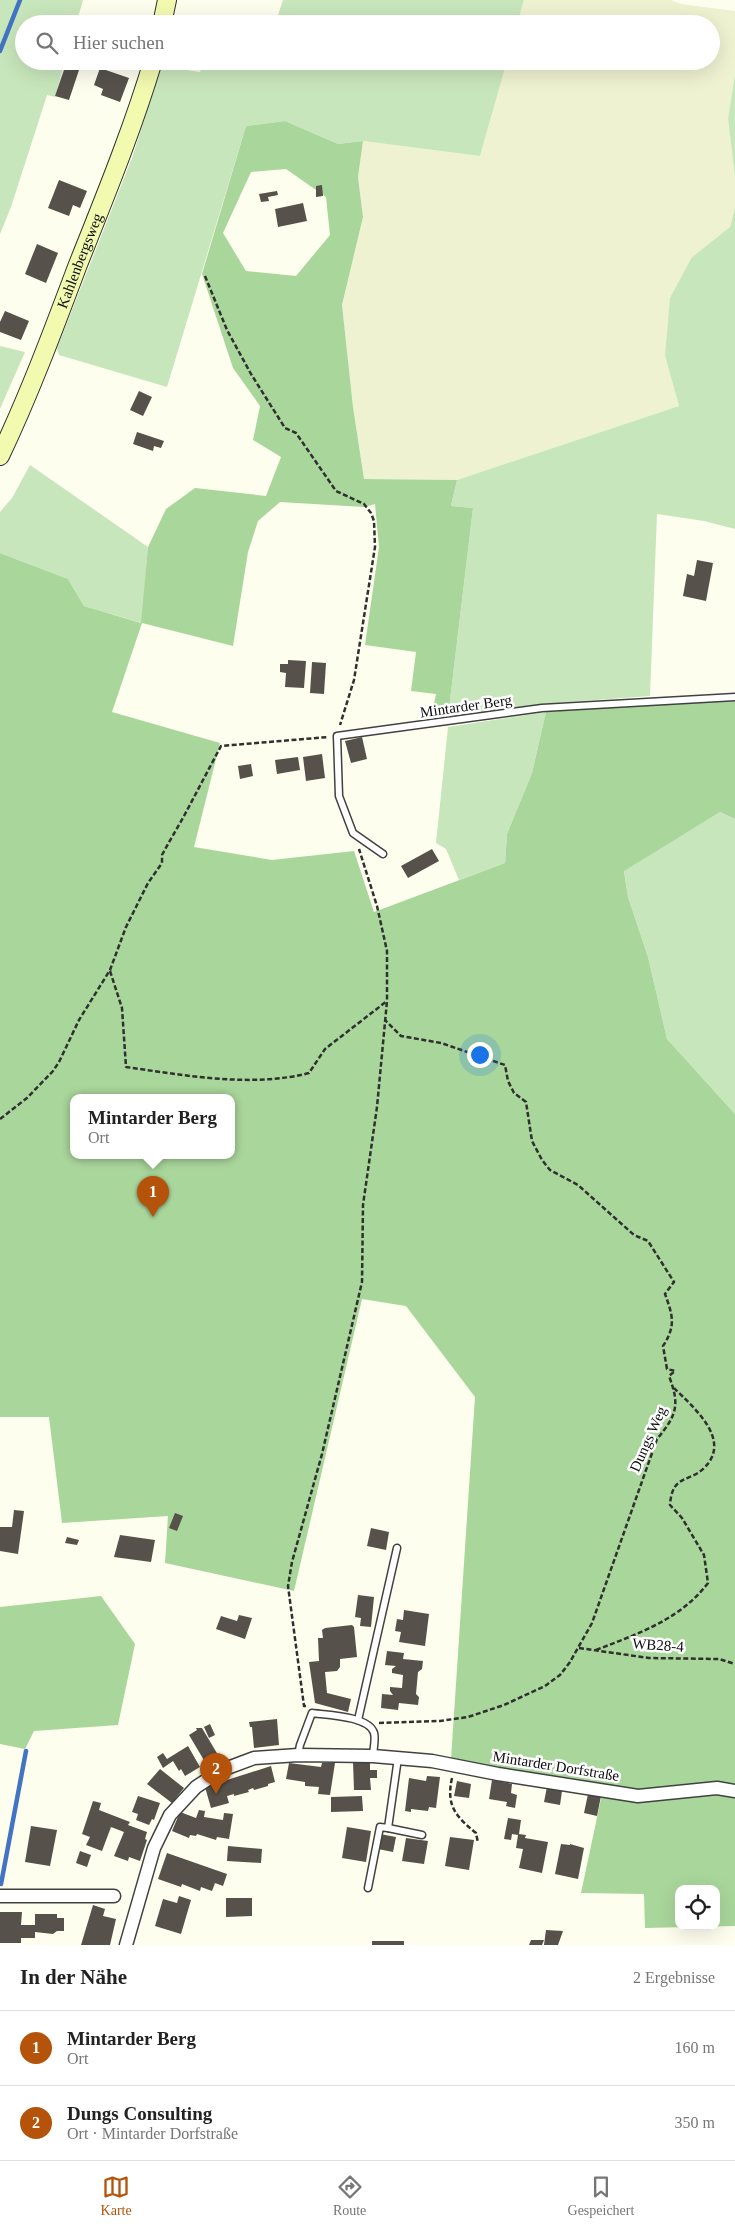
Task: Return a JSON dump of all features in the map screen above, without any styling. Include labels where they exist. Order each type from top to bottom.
[{"type":"street","points":[[164,15],[167,0]]},
{"type":"street","name":"Kahlenbergsweg","points":[[0,456],[18,418],[99,212],[138,110],[150,70]]},
{"type":"street","name":"Mintarder Dorfstraße","points":[[126,1945],[154,1848],[170,1815],[196,1787],[222,1770],[254,1758],[298,1755],[373,1756],[432,1761],[638,1796],[717,1788],[735,1791]]},
{"type":"street","points":[[0,1896],[114,1896]]},
{"type":"lane","name":"Mintarder Berg","points":[[337,736],[542,708],[735,697]]},
{"type":"lane","points":[[337,736],[339,796],[353,833],[382,854]]},
{"type":"lane","points":[[358,1720],[397,1548]]},
{"type":"lane","points":[[298,1755],[312,1713],[358,1720],[369,1724],[375,1733],[373,1756]]},
{"type":"lane","points":[[388,1828],[398,1758]]},
{"type":"lane","points":[[368,1888],[380,1827],[422,1835]]},
{"type":"path","points":[[0,1119],[27,1098],[53,1071],[79,1020],[110,970],[126,927],[148,883],[162,863],[162,855],[221,746],[337,736],[354,680],[375,547],[374,521],[364,504],[336,491],[296,433],[285,428],[276,415],[227,330],[205,276]]},
{"type":"path","points":[[312,1713],[304,1706],[288,1586],[292,1562],[322,1454],[362,1282],[363,1205],[377,1107],[387,1001],[387,951],[377,906],[353,833]]},
{"type":"path","points":[[110,970],[122,1008],[126,1067],[194,1076],[286,1079],[309,1073],[325,1049],[387,1001]]},
{"type":"path","name":"Dungs Weg","points":[[369,1724],[459,1718],[504,1705],[545,1686],[560,1675],[579,1648],[592,1623],[657,1439],[670,1423],[677,1401],[669,1376],[675,1370],[667,1369],[663,1346],[670,1335],[673,1321],[665,1294],[674,1282],[648,1240],[634,1234],[578,1185],[550,1170],[536,1149],[526,1102],[514,1092],[508,1080],[505,1065],[441,1043],[401,1036],[385,1020]]},
{"type":"path","points":[[596,1650],[642,1632],[672,1616],[698,1597],[708,1583],[704,1555],[682,1518],[670,1505],[671,1494],[680,1480],[704,1468],[712,1453],[714,1434],[700,1412],[674,1388]]},
{"type":"path","name":"WB28-4","points":[[579,1648],[649,1658],[719,1659],[735,1664]]},
{"type":"path","points":[[455,1765],[450,1787],[450,1802],[454,1812],[463,1823],[476,1833],[478,1843]]},
{"type":"green space","points":[[0,0],[83,0],[79,15],[15,15],[15,70],[62,70],[55,97],[47,95],[11,207],[0,234]]},
{"type":"green space","points":[[283,0],[524,0],[520,15],[278,15]]},
{"type":"green space","points":[[524,0],[671,0],[681,4],[735,11],[735,74],[728,119],[735,177],[735,208],[730,227],[692,257],[665,356],[679,406],[457,480],[364,479],[353,407],[342,305],[363,217],[358,177],[363,141],[480,156],[504,70],[720,70],[720,15],[520,15]]},
{"type":"green space","points":[[160,70],[200,72],[201,70],[504,70],[480,156],[363,141],[338,144],[285,121],[246,126],[167,387],[59,355],[57,348],[132,158]]},
{"type":"green space","points":[[735,74],[735,177],[728,119]]},
{"type":"green space","points":[[285,121],[338,144],[363,141],[358,177],[363,217],[342,305],[353,407],[364,479],[457,480],[451,506],[473,508],[448,717],[431,718],[436,694],[411,691],[416,652],[365,645],[379,547],[375,504],[364,507],[280,502],[258,521],[248,552],[233,646],[142,623],[112,712],[220,743],[194,847],[272,860],[354,851],[374,912],[505,863],[507,834],[532,773],[546,712],[650,704],[735,701],[735,819],[720,812],[624,871],[628,897],[648,957],[667,1039],[735,1114],[735,1926],[720,1926],[720,1885],[675,1885],[675,1927],[645,1928],[644,1894],[581,1893],[602,1794],[451,1759],[475,1397],[406,1306],[362,1299],[294,1591],[165,1563],[168,1516],[62,1523],[49,1417],[0,1417],[0,553],[68,579],[84,606],[141,623],[148,547],[166,509],[195,488],[266,496],[281,457],[253,440],[260,406],[233,368],[202,274],[246,126]],"holes":[[[286,169],[326,197],[330,235],[296,276],[246,271],[223,233],[251,172]]]},
{"type":"green space","points":[[735,208],[735,529],[704,521],[657,514],[650,696],[542,704],[448,717],[473,508],[451,506],[457,480],[679,406],[665,356],[670,298],[692,257],[730,227]]},
{"type":"green space","points":[[0,346],[25,352],[0,409]]},
{"type":"green space","points":[[30,465],[148,547],[142,623],[84,606],[68,579],[0,553],[0,512],[12,498]]},
{"type":"green space","points":[[546,712],[532,773],[507,834],[505,863],[459,880],[446,849],[436,843],[448,727]]},
{"type":"green space","points":[[720,812],[735,819],[735,1114],[667,1039],[648,957],[628,897],[624,870]]},
{"type":"green space","points":[[101,1596],[135,1644],[118,1725],[34,1731],[25,1749],[0,1744],[0,1607]]},
{"type":"building","points":[[64,70],[79,70],[69,100],[55,96]]},
{"type":"building","points":[[99,70],[106,70],[129,78],[120,102],[101,95],[103,89],[94,85]]},
{"type":"building","points":[[59,180],[87,191],[80,208],[73,205],[69,216],[48,208]]},
{"type":"building","points":[[322,185],[323,196],[316,197],[316,186]]},
{"type":"building","points":[[277,191],[278,195],[268,197],[269,201],[261,202],[259,194]]},
{"type":"building","points":[[303,203],[307,221],[278,227],[275,209]]},
{"type":"building","points":[[37,244],[58,253],[46,283],[25,274]]},
{"type":"building","points":[[5,311],[29,321],[21,340],[0,332],[0,322]]},
{"type":"building","points":[[139,391],[152,397],[143,416],[130,410]]},
{"type":"building","points":[[137,432],[164,441],[161,448],[154,446],[153,451],[133,444]]},
{"type":"building","points":[[697,560],[713,563],[706,601],[683,596],[687,574],[694,576]]},
{"type":"building","points":[[288,660],[306,661],[304,688],[285,687],[286,673],[280,672],[280,664],[288,664]]},
{"type":"building","points":[[312,662],[326,663],[324,694],[310,693]]},
{"type":"building","points":[[362,737],[367,759],[351,763],[345,741]]},
{"type":"building","points":[[322,754],[325,778],[306,781],[303,757]]},
{"type":"building","points":[[298,757],[300,770],[277,774],[275,760]]},
{"type":"building","points":[[251,764],[253,776],[240,779],[238,766]]},
{"type":"building","points":[[432,849],[439,861],[408,878],[401,866]]},
{"type":"building","points":[[14,1510],[24,1511],[18,1554],[0,1551],[0,1527],[12,1527]]},
{"type":"building","points":[[175,1513],[183,1516],[177,1531],[169,1528]]},
{"type":"building","points":[[371,1528],[389,1532],[386,1550],[367,1546]]},
{"type":"building","points":[[120,1535],[155,1540],[151,1562],[114,1557]]},
{"type":"building","points":[[67,1537],[79,1540],[77,1545],[65,1543]]},
{"type":"building","points":[[358,1595],[374,1597],[371,1627],[360,1626],[361,1618],[355,1617]]},
{"type":"building","points":[[404,1610],[429,1614],[425,1646],[399,1642],[401,1632],[395,1631],[397,1619],[403,1620]]},
{"type":"building","points":[[239,1615],[252,1618],[245,1639],[216,1629],[221,1616],[237,1621]]},
{"type":"building","points":[[352,1625],[354,1627],[357,1657],[340,1659],[340,1667],[337,1671],[325,1672],[327,1693],[351,1699],[348,1712],[315,1703],[309,1662],[319,1661],[318,1638],[323,1638],[322,1630]]},
{"type":"building","points":[[387,1651],[404,1653],[403,1659],[423,1661],[422,1669],[418,1672],[416,1694],[419,1697],[418,1705],[399,1703],[398,1710],[381,1708],[382,1694],[393,1695],[390,1687],[402,1688],[403,1675],[392,1673],[392,1669],[396,1666],[385,1665]]},
{"type":"building","points":[[277,1719],[279,1745],[254,1748],[252,1727],[250,1727],[249,1722]]},
{"type":"building","points":[[210,1724],[215,1735],[209,1738],[204,1727]]},
{"type":"building","points":[[196,1728],[202,1728],[221,1760],[208,1767],[189,1735],[197,1730]]},
{"type":"building","points":[[188,1746],[200,1767],[185,1776],[181,1769],[179,1771],[173,1761],[163,1768],[157,1757],[163,1753],[167,1759]]},
{"type":"building","points":[[353,1762],[370,1762],[370,1770],[377,1770],[377,1778],[370,1778],[371,1790],[354,1790]]},
{"type":"building","points":[[289,1763],[321,1767],[322,1763],[335,1763],[330,1795],[318,1794],[319,1787],[305,1786],[305,1782],[286,1779]]},
{"type":"building","points":[[271,1766],[275,1782],[254,1790],[253,1788],[248,1790],[249,1792],[227,1796],[229,1803],[211,1808],[205,1787]]},
{"type":"building","points":[[160,1769],[184,1788],[172,1803],[147,1784]]},
{"type":"building","points":[[427,1776],[440,1777],[436,1808],[429,1807],[428,1811],[411,1809],[411,1812],[405,1811],[409,1778],[426,1781]]},
{"type":"building","points":[[492,1780],[512,1784],[511,1793],[517,1795],[515,1808],[506,1806],[507,1802],[489,1799]]},
{"type":"building","points":[[457,1781],[471,1784],[469,1798],[454,1796]]},
{"type":"building","points":[[547,1787],[562,1791],[560,1805],[544,1802]]},
{"type":"building","points":[[588,1794],[601,1796],[597,1816],[584,1813]]},
{"type":"building","points":[[138,1796],[160,1803],[154,1820],[152,1819],[149,1825],[136,1820],[138,1814],[132,1812]]},
{"type":"building","points":[[362,1796],[363,1811],[331,1812],[331,1797]]},
{"type":"building","points":[[93,1801],[101,1803],[99,1810],[130,1822],[128,1825],[147,1832],[145,1839],[147,1840],[140,1861],[129,1857],[128,1861],[114,1856],[124,1832],[111,1827],[102,1851],[86,1845],[90,1837],[82,1834]]},
{"type":"building","points":[[199,1810],[205,1811],[204,1817],[223,1820],[224,1813],[233,1814],[229,1839],[217,1837],[216,1840],[197,1834],[196,1836],[190,1835],[189,1838],[172,1831],[180,1812],[196,1818]]},
{"type":"building","points":[[508,1818],[521,1820],[519,1834],[526,1835],[525,1838],[548,1842],[542,1873],[519,1868],[523,1849],[516,1848],[518,1835],[512,1834],[511,1840],[504,1839]]},
{"type":"building","points":[[31,1826],[57,1830],[50,1866],[25,1862]]},
{"type":"building","points":[[347,1827],[371,1831],[366,1862],[342,1858]]},
{"type":"building","points":[[380,1834],[396,1837],[393,1852],[378,1849]]},
{"type":"building","points":[[450,1837],[474,1840],[469,1870],[445,1866]]},
{"type":"building","points":[[406,1838],[428,1841],[424,1864],[402,1861]]},
{"type":"building","points":[[561,1844],[570,1844],[584,1848],[578,1879],[555,1874]]},
{"type":"building","points":[[228,1846],[262,1849],[261,1863],[227,1861]]},
{"type":"building","points":[[80,1851],[91,1855],[87,1867],[76,1863]]},
{"type":"building","points":[[167,1853],[227,1874],[223,1886],[215,1883],[212,1891],[201,1887],[200,1891],[182,1884],[181,1887],[158,1879]]},
{"type":"building","points":[[179,1896],[191,1900],[181,1934],[155,1926],[163,1899],[177,1903]]},
{"type":"building","points":[[226,1898],[252,1898],[252,1916],[226,1917]]},
{"type":"building","points":[[93,1905],[105,1909],[103,1916],[116,1919],[110,1945],[81,1945]]},
{"type":"building","points":[[0,1912],[22,1912],[21,1925],[35,1925],[35,1914],[57,1914],[57,1918],[64,1918],[64,1931],[57,1931],[53,1934],[35,1932],[35,1938],[21,1938],[21,1943],[0,1943]]},
{"type":"building","points":[[546,1930],[563,1931],[558,1945],[544,1945]]},
{"type":"building","points":[[531,1940],[544,1940],[542,1945],[529,1945]]},
{"type":"building","points":[[372,1941],[404,1941],[404,1945],[372,1945]]},
{"type":"waterway","points":[[0,51],[20,0]]},
{"type":"waterway","points":[[1,1884],[26,1751]]},
{"type":"place","name":"Mintarder Berg","points":[[153,1217]]},
{"type":"place","name":"Dungs Consulting","points":[[216,1794]]}]
